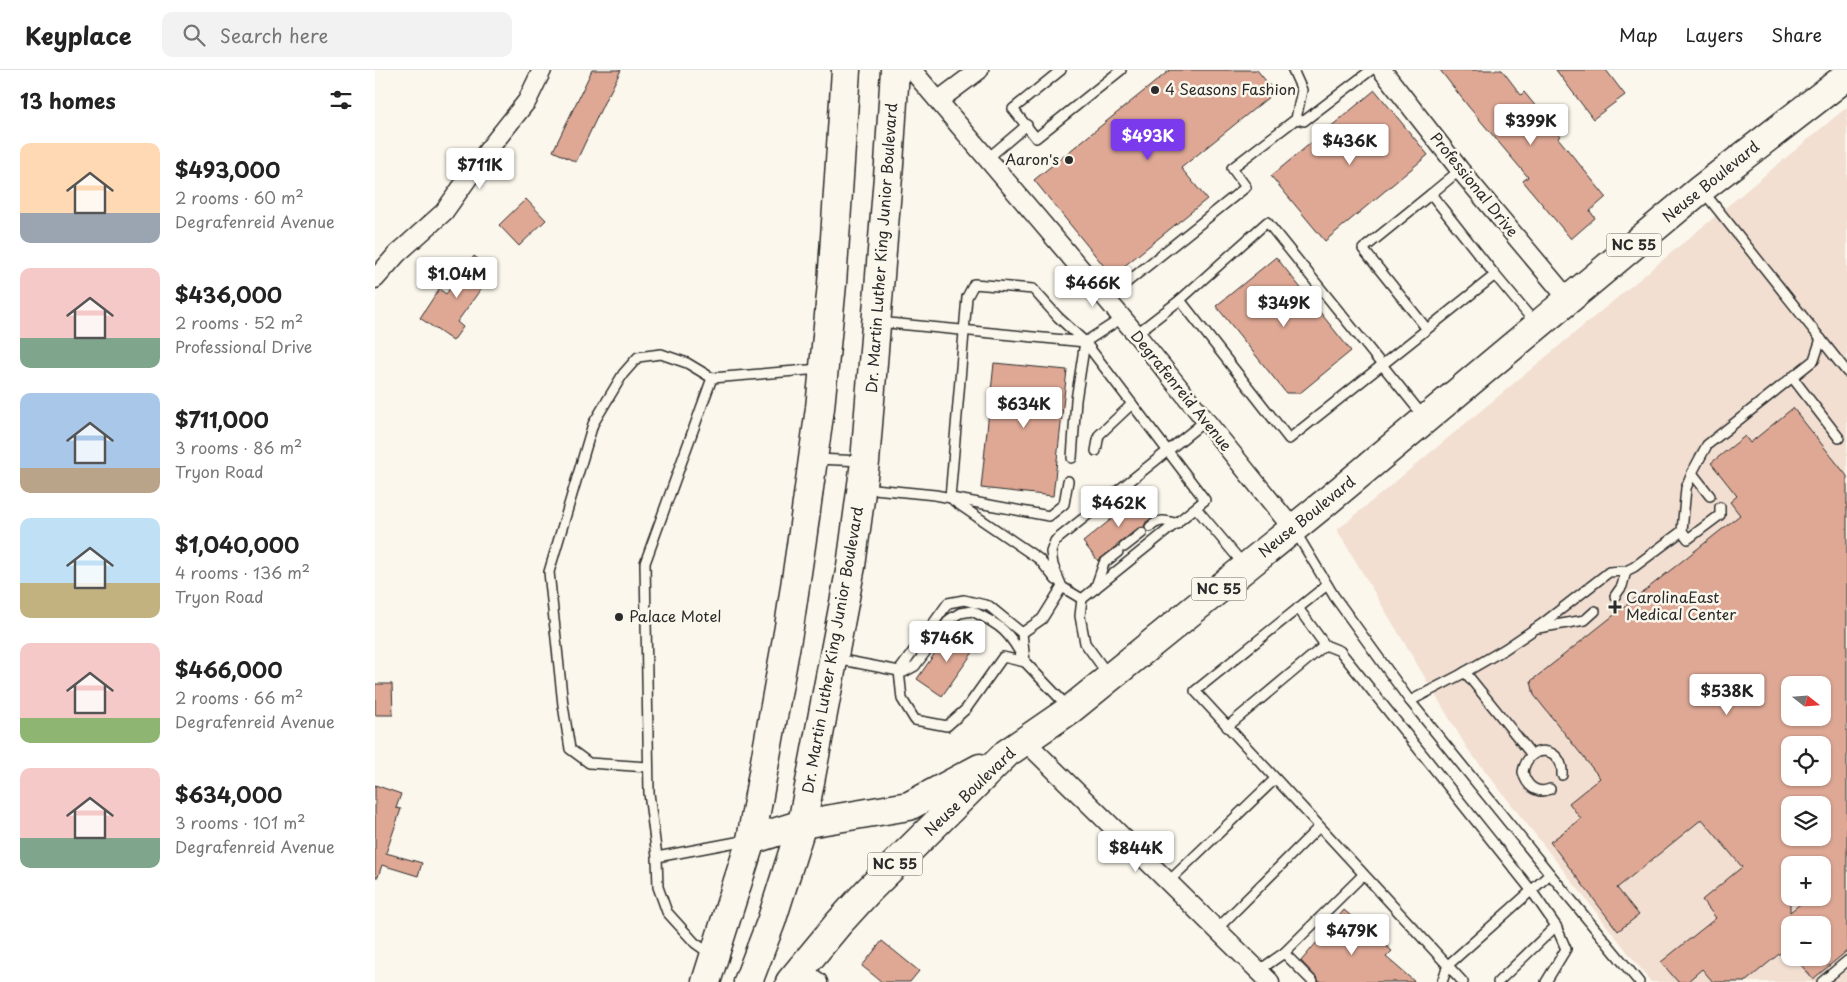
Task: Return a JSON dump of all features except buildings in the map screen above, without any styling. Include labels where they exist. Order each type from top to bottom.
[{"type":"main road","points":[[706,982],[751,840],[789,627],[824,369],[832,284],[846,70]]},
{"type":"main road","name":"Dr. Martin Luther King Junior Boulevard","points":[[748,982],[771,922],[802,824],[851,566],[863,475],[895,70]]},
{"type":"main road","name":"Neuse Boulevard","points":[[803,978],[869,890],[1016,747],[1071,710],[1425,420],[1701,189],[1847,76]]},
{"type":"main road","name":"NC 55","points":[[751,840],[802,824],[909,806],[1016,747]]},
{"type":"street","points":[[375,279],[397,254],[444,212],[488,150],[527,101],[542,70]]},
{"type":"street","name":"Degrafenreid Avenue","points":[[912,70],[1136,334],[1293,529]]},
{"type":"street","points":[[939,100],[979,70]]},
{"type":"street","name":"Professional Drive","points":[[1382,70],[1461,170],[1568,299]]},
{"type":"street","points":[[1016,747],[1168,882],[1264,976]]},
{"type":"lane","points":[[1061,70],[1013,109],[1036,138],[1121,70]]},
{"type":"lane","points":[[1106,299],[1245,188],[1232,168],[1296,119],[1302,90],[1293,70]]},
{"type":"lane","points":[[1296,119],[1304,121],[1371,70]]},
{"type":"lane","points":[[988,158],[1027,125]]},
{"type":"lane","points":[[1427,329],[1363,249],[1461,170]]},
{"type":"lane","points":[[1701,189],[1847,372]]},
{"type":"lane","points":[[1431,194],[1537,325]]},
{"type":"lane","points":[[1136,334],[1180,300],[1267,222],[1383,364],[1425,420]]},
{"type":"lane","points":[[1180,300],[1289,438],[1495,275]]},
{"type":"lane","points":[[950,498],[967,298],[974,284],[1033,289],[1058,317],[1085,342],[1205,500],[1083,599],[1080,616],[1085,643],[1110,677]]},
{"type":"lane","points":[[876,322],[1085,342],[1122,318]]},
{"type":"lane","points":[[1720,507],[1720,515],[1688,539],[1682,531],[1686,488],[1707,445],[1814,360],[1821,339]]},
{"type":"lane","points":[[1072,458],[1085,342]]},
{"type":"lane","points":[[648,767],[589,763],[570,750],[563,705],[549,572],[593,424],[623,374],[638,357],[661,354],[687,363],[712,378],[824,369]]},
{"type":"lane","points":[[1792,377],[1839,438]]},
{"type":"lane","points":[[712,378],[645,563],[649,793],[657,857],[658,887],[667,912],[695,943],[715,956]]},
{"type":"lane","points":[[1096,451],[1099,435],[1133,404]]},
{"type":"lane","points":[[1062,587],[1053,565],[1051,552],[1055,541],[1205,421]]},
{"type":"lane","points":[[813,459],[863,475],[950,498],[1049,516],[1064,504],[1068,481]]},
{"type":"lane","points":[[1692,473],[1710,496]]},
{"type":"lane","points":[[950,498],[1039,559],[1062,587],[1083,599]]},
{"type":"lane","points":[[1196,508],[1246,568]]},
{"type":"lane","points":[[1095,589],[1105,563],[1157,520],[1165,520],[1177,524]]},
{"type":"lane","points":[[1293,529],[1327,585],[1410,700],[1549,874],[1639,982]]},
{"type":"lane","points":[[1410,700],[1505,650],[1609,572],[1626,571],[1682,531]]},
{"type":"lane","points":[[1615,596],[1622,586],[1626,571]]},
{"type":"lane","points":[[1327,585],[1195,691],[1463,982]]},
{"type":"lane","points":[[1022,633],[1042,619],[1062,587]]},
{"type":"lane","points":[[964,600],[989,606],[1022,633],[1025,662],[1003,657],[966,709],[947,726],[915,720],[902,699],[899,671],[947,603],[964,600]]},
{"type":"lane","points":[[1298,608],[1325,645],[1340,651],[1531,890],[1556,926],[1566,949],[1546,982]]},
{"type":"lane","points":[[834,658],[903,672],[915,666],[950,619],[961,613],[971,611],[991,620],[1005,630],[1017,646],[1025,662],[1071,710]]},
{"type":"lane","points":[[1535,629],[1585,620],[1595,611]]},
{"type":"lane","points":[[1227,727],[1325,645]]},
{"type":"lane","points":[[1465,672],[1532,755]]},
{"type":"lane","points":[[1550,789],[1540,791],[1533,788],[1525,779],[1524,766],[1532,755],[1544,752],[1555,756],[1562,766],[1562,776]]},
{"type":"lane","points":[[1168,882],[1275,779]]},
{"type":"lane","points":[[1217,929],[1319,827]]},
{"type":"lane","points":[[657,857],[751,840]]},
{"type":"lane","points":[[1442,982],[1448,965],[1549,874]]},
{"type":"lane","points":[[1264,976],[1284,953],[1363,875]]},
{"type":"lane","points":[[1498,982],[1556,926]]},
{"type":"lane","points":[[1284,953],[1313,982]]},
{"type":"lane","points":[[1822,982],[1847,961]]},
{"type":"shaded area","name":"CarolinaEast Medical Center","points":[[1847,107],[1847,982],[1651,982],[1467,748],[1337,530]]},
{"type":"place","name":"4 Seasons Fashion","points":[[1155,90]]},
{"type":"place","name":"Aaron's","points":[[1069,160]]},
{"type":"place","name":"CarolinaEast Medical Center","points":[[1615,607]]},
{"type":"place","name":"Palace Motel","points":[[619,617]]}]
